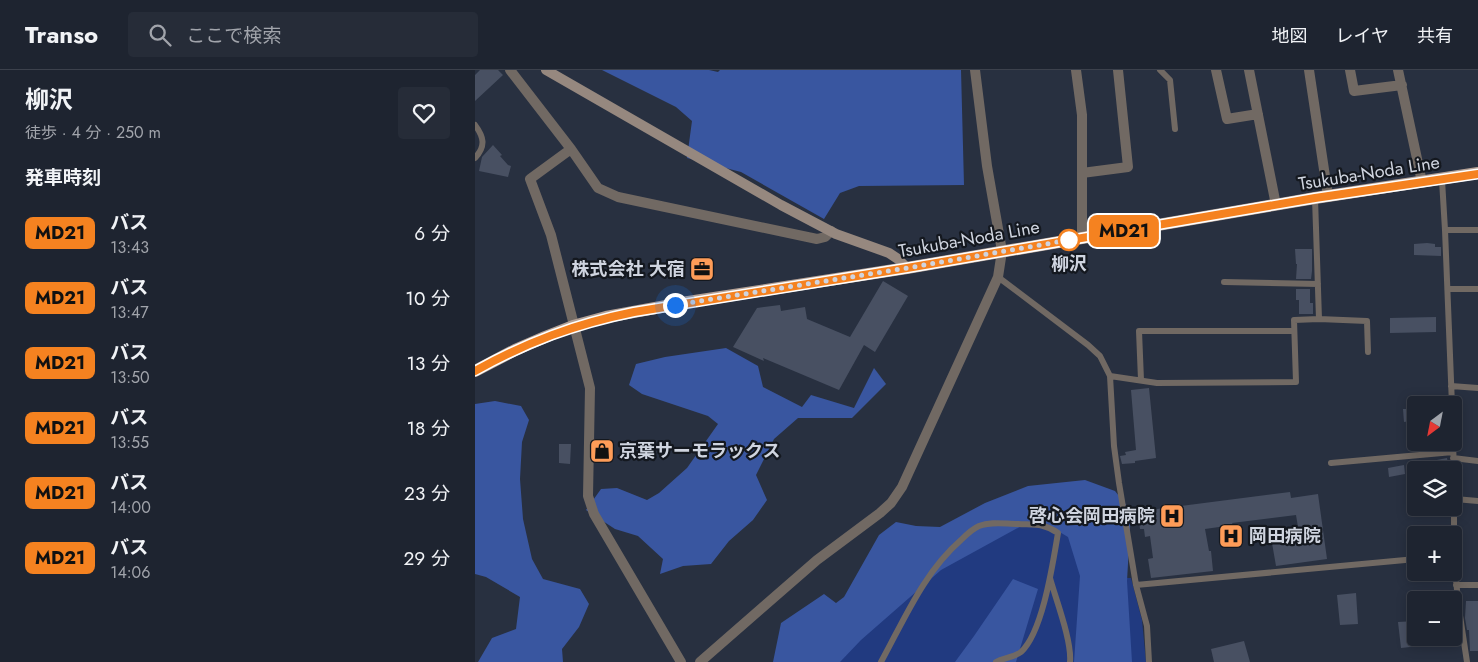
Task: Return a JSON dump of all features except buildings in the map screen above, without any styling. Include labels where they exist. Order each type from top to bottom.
[{"type":"main road","name":"Tsukuba-Noda Line","points":[[475,371],[515,350],[573,326],[648,309],[907,268],[1315,198],[1478,174]]},
{"type":"street","points":[[510,70],[571,149],[598,188],[618,197],[817,239],[825,237],[831,231]]},
{"type":"street","points":[[546,70],[733,178],[851,241],[889,253],[907,268]]},
{"type":"street","points":[[700,662],[817,560],[869,522],[891,503],[902,487],[998,277],[1002,251],[987,166],[975,70]]},
{"type":"street","points":[[1076,70],[1081,115],[1082,238]]},
{"type":"street","points":[[1082,173],[1128,167],[1119,70]]},
{"type":"street","points":[[1216,70],[1227,119],[1258,114]]},
{"type":"street","points":[[1249,70],[1276,205]]},
{"type":"street","points":[[1309,70],[1328,196]]},
{"type":"street","points":[[1350,70],[1354,91],[1402,85]]},
{"type":"street","points":[[1399,70],[1421,182]]},
{"type":"street","points":[[571,149],[530,179],[551,235],[590,388],[589,496],[594,514],[681,662]]},
{"type":"lane","points":[[1160,70],[1170,80],[1175,129]]},
{"type":"lane","points":[[475,125],[482,134],[483,144],[475,157]]},
{"type":"lane","points":[[1442,180],[1452,396]]},
{"type":"lane","points":[[1315,198],[1319,319]]},
{"type":"lane","points":[[1445,230],[1478,230]]},
{"type":"lane","points":[[998,277],[1088,345],[1100,356],[1110,376],[1114,446],[1136,586],[1147,626],[1149,662]]},
{"type":"lane","points":[[1224,282],[1318,284]]},
{"type":"lane","points":[[1448,289],[1478,289]]},
{"type":"lane","points":[[1110,376],[1157,382],[1295,382],[1294,320],[1367,321],[1368,352]]},
{"type":"lane","points":[[1141,380],[1139,331],[1294,331]]},
{"type":"lane","points":[[1451,386],[1478,388]]},
{"type":"lane","points":[[1453,451],[1453,461]]},
{"type":"lane","points":[[1331,463],[1453,455],[1478,461]]},
{"type":"lane","points":[[1462,500],[1478,501]]},
{"type":"lane","points":[[881,662],[919,592],[946,552],[962,538],[979,526],[996,524],[1049,526],[1058,533],[1050,578],[1041,612],[1030,641],[1020,653],[996,662]]},
{"type":"lane","points":[[1136,586],[1407,560]]},
{"type":"lane","points":[[1050,578],[1071,656],[1070,662]]},
{"type":"lane","points":[[1456,581],[1467,662]]},
{"type":"lane","points":[[1456,585],[1478,585]]},
{"type":"shaded area","points":[[602,70],[709,70],[718,72],[720,70],[961,70],[964,185],[859,186],[840,193],[824,219],[741,172],[687,158],[692,121],[676,107]]},
{"type":"shaded area","points":[[726,348],[758,366],[763,387],[802,407],[811,395],[854,408],[874,368],[886,384],[852,418],[798,418],[774,439],[756,475],[767,500],[753,520],[729,541],[711,564],[683,566],[660,574],[663,559],[638,536],[615,529],[586,510],[601,489],[617,488],[647,500],[659,493],[687,468],[718,424],[708,416],[642,394],[629,385],[636,364],[665,357]]},
{"type":"shaded area","points":[[495,401],[521,406],[529,420],[522,442],[520,479],[523,519],[532,559],[543,579],[580,589],[589,604],[579,627],[562,649],[563,662],[478,662],[492,638],[516,629],[520,597],[486,577],[475,574],[475,404]]},
{"type":"shaded area","points":[[1085,480],[1115,491],[1131,511],[1127,581],[1132,662],[1074,662],[1080,576],[1068,537],[1036,518],[941,570],[861,640],[840,662],[773,662],[781,623],[824,594],[836,603],[844,597],[879,535],[896,522],[916,526],[940,527],[985,503],[1028,486]]},
{"type":"shaded area","points":[[1093,506],[1086,577],[1131,578],[1142,620],[1146,662],[832,662],[979,521]]},
{"type":"shaded area","points":[[1013,579],[1038,589],[1016,662],[955,662],[974,636]]},
{"type":"bus line","name":"MD21","points":[[475,371],[515,350],[573,326],[634,312],[907,268],[1315,198],[1478,174]]},
{"type":"place","name":"柳沢","points":[[1069,240]]},
{"type":"place","name":"株式会社 大宿","points":[[702,269]]},
{"type":"place","name":"京葉サーモラックス","points":[[602,451]]},
{"type":"place","name":"啓心会岡田病院","points":[[1172,516]]},
{"type":"place","name":"岡田病院","points":[[1231,536]]},
{"type":"route","points":[[675,305],[1069,240]]}]
